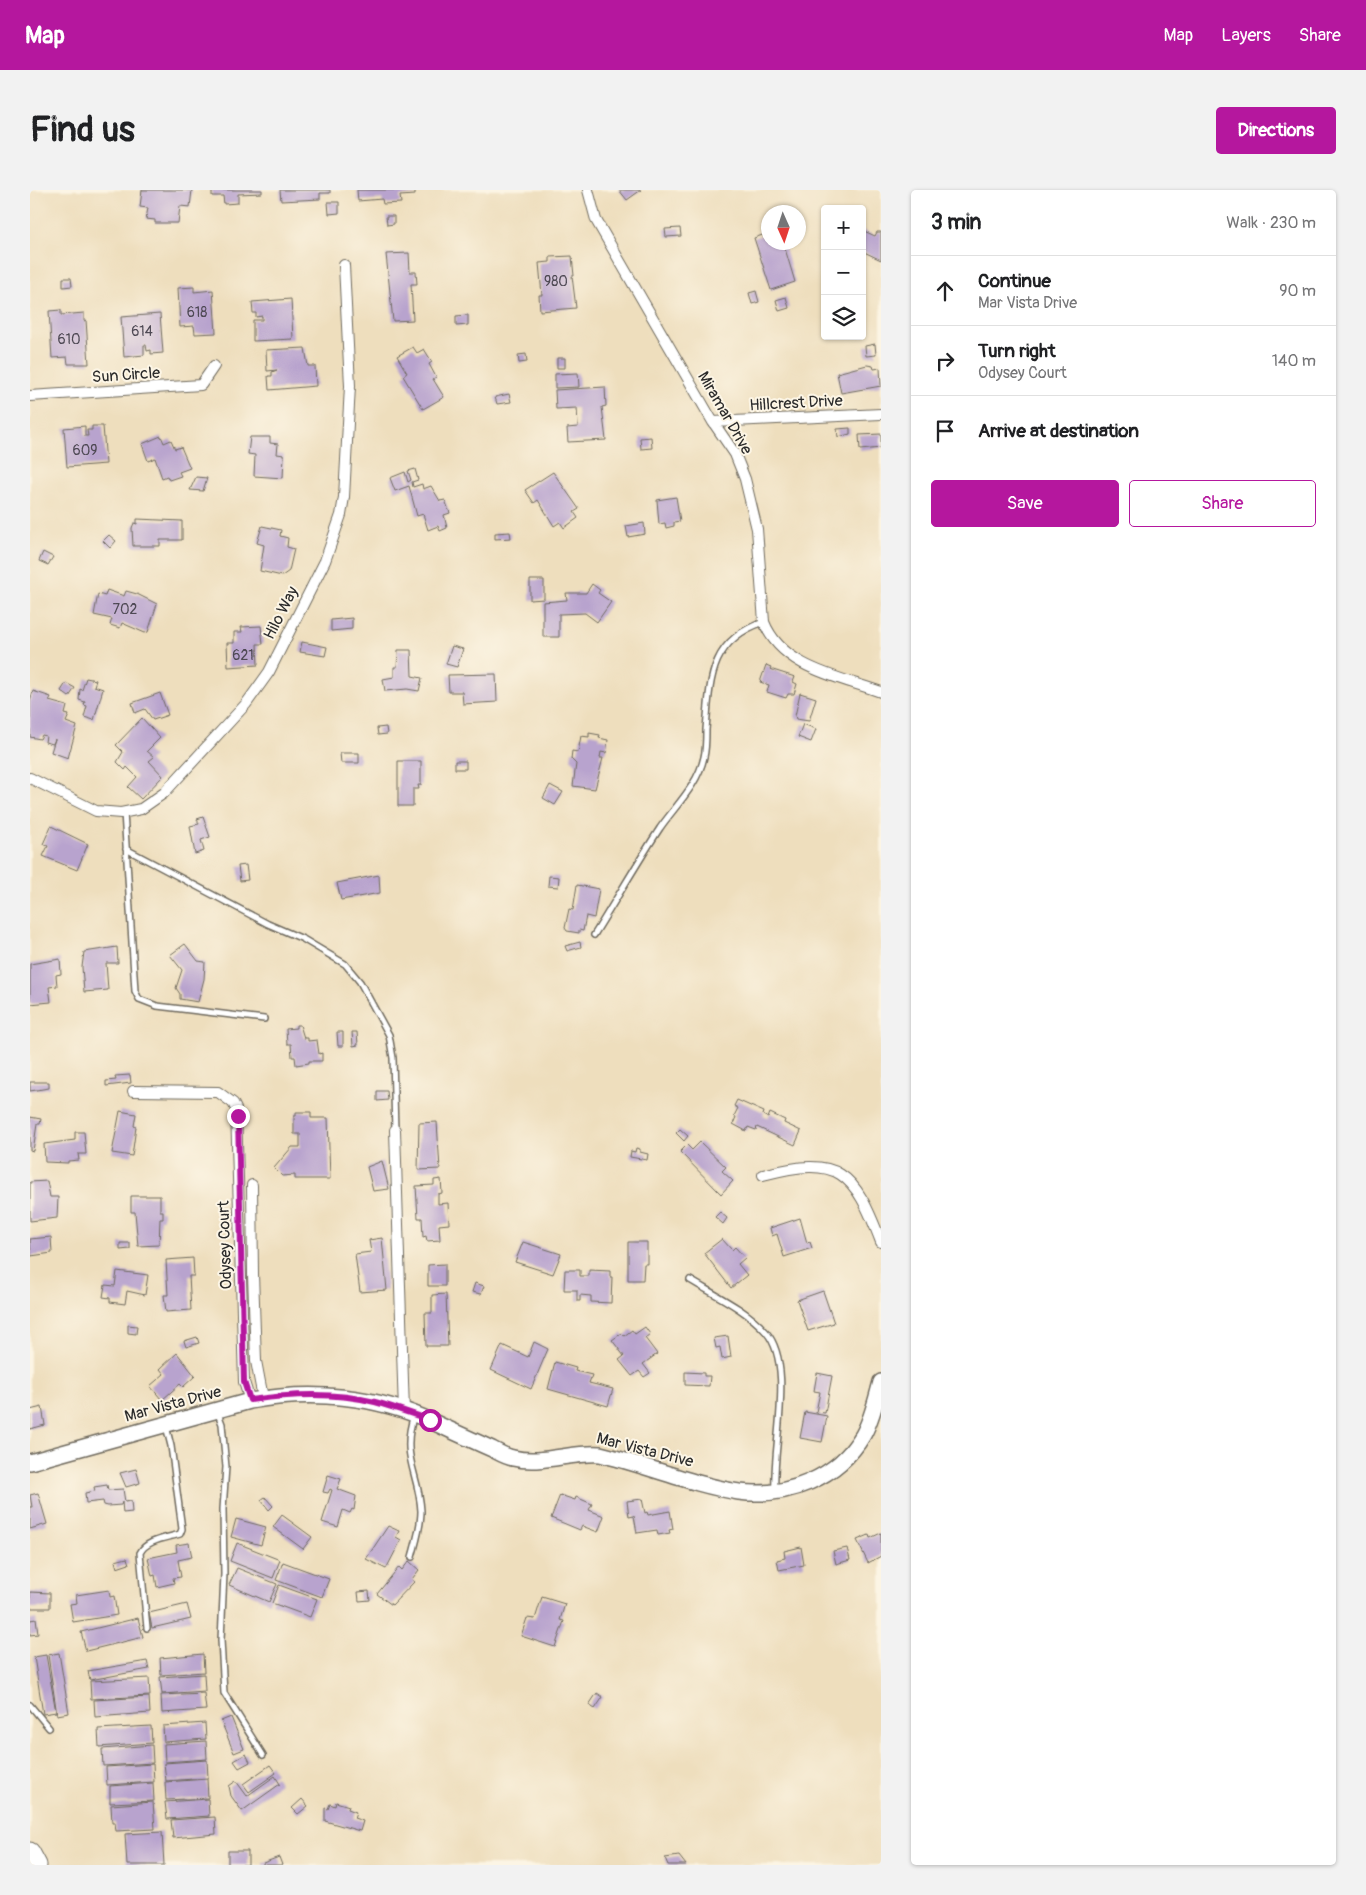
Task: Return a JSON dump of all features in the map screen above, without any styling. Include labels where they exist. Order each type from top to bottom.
[{"type":"highway","points":[[30,1852],[37,1865]]},
{"type":"street","name":"Miramar Drive","points":[[588,190],[596,220],[713,422],[734,454],[744,479],[757,528],[764,622],[768,634],[790,656],[803,664],[881,692]]},
{"type":"street","name":"Hilo Way","points":[[30,778],[96,811],[124,812],[141,809],[164,793],[246,704],[268,672],[325,561],[341,515],[344,497],[350,386],[344,265]]},
{"type":"street","name":"Sun Circle","points":[[30,396],[201,385],[214,366]]},
{"type":"street","name":"Hillcrest Drive","points":[[713,422],[881,414]]},
{"type":"street","name":"Odysey Court","points":[[133,1091],[218,1092],[233,1103],[236,1109],[244,1382],[256,1399]]},
{"type":"street","points":[[395,1130],[409,1413]]},
{"type":"street","points":[[763,1175],[808,1166],[830,1169],[842,1174],[854,1187],[872,1218],[881,1242]]},
{"type":"street","points":[[252,1185],[256,1399]]},
{"type":"street","name":"Mar Vista Drive","points":[[30,1462],[256,1399],[321,1395],[374,1402],[409,1413],[513,1458],[536,1459],[585,1453],[600,1454],[739,1492],[776,1492],[812,1481],[844,1459],[857,1444],[867,1427],[881,1382]]},
{"type":"lane","points":[[594,935],[661,828],[693,785],[704,757],[710,677],[718,657],[727,644],[748,627],[764,622]]},
{"type":"lane","points":[[124,812],[135,991],[139,999],[157,1006],[264,1019]]},
{"type":"lane","points":[[126,849],[268,924],[303,939],[346,964],[360,982],[389,1035],[393,1058],[395,1130]]},
{"type":"lane","points":[[690,1280],[758,1324],[776,1347],[780,1387],[776,1492]]},
{"type":"lane","points":[[217,1410],[222,1424],[226,1467],[222,1509],[224,1574],[221,1640],[224,1693],[264,1755]]},
{"type":"lane","points":[[409,1413],[407,1443],[419,1495],[421,1521],[412,1557]]},
{"type":"lane","points":[[147,1628],[140,1553],[142,1548],[148,1544],[180,1534],[182,1529],[171,1446],[165,1423]]},
{"type":"lane","points":[[30,1705],[49,1728]]},
{"type":"building","points":[[142,190],[192,190],[190,207],[180,206],[178,223],[155,223],[155,220],[146,219],[148,208],[140,207]]},
{"type":"building","points":[[212,190],[262,190],[262,193],[238,194],[238,203],[224,204],[223,196],[212,196]]},
{"type":"building","points":[[280,190],[330,190],[330,193],[320,193],[320,199],[281,201]]},
{"type":"building","points":[[357,190],[415,190],[415,195],[400,196],[401,203],[383,204],[382,199],[358,201]]},
{"type":"building","points":[[619,190],[641,190],[627,200]]},
{"type":"building","points":[[328,202],[339,202],[339,213],[329,214]]},
{"type":"building","points":[[386,216],[394,216],[394,224],[387,225]]},
{"type":"building","points":[[680,228],[681,236],[666,237],[665,229]]},
{"type":"building","points":[[866,232],[875,236],[877,232],[881,232],[881,260],[866,253]]},
{"type":"building","points":[[761,236],[761,250],[785,250],[795,282],[771,290],[754,238]]},
{"type":"building","points":[[409,253],[410,272],[416,272],[417,284],[411,284],[413,320],[393,321],[386,254]]},
{"type":"building","points":[[572,256],[574,276],[572,276],[576,308],[540,311],[539,295],[542,295],[539,263],[550,262],[550,257]]},
{"type":"building","points":[[63,278],[71,278],[72,286],[63,287]]},
{"type":"building","points":[[194,287],[194,292],[213,290],[216,333],[195,334],[194,326],[180,327],[178,288]]},
{"type":"building","points":[[756,291],[759,302],[752,304],[749,293]]},
{"type":"building","points":[[786,297],[789,308],[779,311],[776,300]]},
{"type":"building","points":[[291,299],[293,339],[253,341],[253,320],[262,320],[262,316],[256,317],[256,313],[253,313],[252,302]]},
{"type":"building","points":[[61,310],[61,315],[84,313],[89,364],[68,364],[67,357],[52,358],[49,311]]},
{"type":"building","points":[[160,314],[163,353],[151,354],[151,350],[147,351],[146,345],[144,345],[144,355],[124,357],[121,317]]},
{"type":"building","points":[[468,315],[468,325],[456,326],[456,316]]},
{"type":"building","points":[[875,344],[876,355],[866,356],[865,346]]},
{"type":"building","points":[[413,347],[417,353],[424,349],[432,362],[429,364],[436,377],[433,379],[444,397],[423,409],[403,376],[407,373],[397,356]]},
{"type":"building","points":[[305,348],[308,366],[315,366],[316,386],[269,390],[268,376],[272,376],[272,372],[277,370],[267,371],[266,350]]},
{"type":"building","points":[[526,354],[527,362],[519,363],[518,355]]},
{"type":"building","points":[[557,358],[565,358],[565,368],[557,368]]},
{"type":"building","points":[[867,365],[873,366],[874,369],[880,368],[881,386],[841,393],[837,373]]},
{"type":"building","points":[[578,373],[579,387],[555,388],[555,374]]},
{"type":"building","points":[[605,387],[606,406],[602,407],[606,440],[568,442],[567,428],[578,427],[577,408],[556,409],[555,390]]},
{"type":"building","points":[[509,394],[511,402],[497,404],[495,397]]},
{"type":"building","points":[[85,426],[85,436],[88,436],[87,430],[92,430],[92,426],[103,426],[106,464],[67,467],[64,428]]},
{"type":"building","points":[[850,428],[850,434],[838,437],[837,429]]},
{"type":"building","points":[[881,434],[881,448],[860,450],[859,435]]},
{"type":"building","points":[[161,436],[164,443],[171,440],[175,449],[181,447],[190,468],[179,472],[181,476],[169,480],[167,476],[162,478],[155,458],[148,461],[142,444]]},
{"type":"building","points":[[250,437],[270,437],[270,443],[278,444],[277,454],[284,455],[283,478],[254,476],[255,455],[248,454]]},
{"type":"building","points":[[651,437],[652,448],[641,449],[640,438]]},
{"type":"building","points":[[415,469],[418,480],[412,482],[413,487],[422,484],[423,489],[431,486],[440,501],[445,500],[450,513],[444,515],[447,528],[440,531],[438,526],[428,530],[423,514],[417,516],[409,486],[395,491],[390,478],[405,472],[408,482],[411,480],[408,471]]},
{"type":"building","points":[[553,472],[579,509],[574,512],[578,518],[564,528],[560,522],[554,526],[538,500],[534,503],[525,490]]},
{"type":"building","points":[[196,477],[207,478],[203,491],[190,490]]},
{"type":"building","points":[[676,497],[680,521],[674,522],[674,526],[666,528],[665,523],[659,524],[657,500]]},
{"type":"building","points":[[137,519],[182,521],[182,540],[160,540],[160,546],[133,546],[132,528],[134,523],[137,524]]},
{"type":"building","points":[[644,523],[645,534],[628,537],[626,526]]},
{"type":"building","points":[[262,526],[281,530],[280,536],[288,538],[287,547],[294,549],[289,571],[282,576],[260,571],[264,545],[257,543]]},
{"type":"building","points":[[510,532],[511,538],[495,539],[495,533]]},
{"type":"building","points":[[109,535],[116,541],[110,548],[103,541]]},
{"type":"building","points":[[43,552],[53,557],[48,565],[39,561]]},
{"type":"building","points":[[530,580],[544,580],[544,599],[530,600]]},
{"type":"building","points":[[592,584],[600,590],[598,593],[611,602],[597,622],[585,613],[559,614],[559,637],[543,637],[543,602],[567,600],[566,593],[586,593]]},
{"type":"building","points":[[107,590],[124,596],[126,591],[137,594],[157,604],[148,632],[145,633],[122,623],[120,628],[110,625],[112,619],[94,615],[98,594],[105,596]]},
{"type":"building","points":[[352,618],[352,629],[331,631],[331,620]]},
{"type":"building","points":[[261,626],[263,644],[257,644],[258,665],[228,667],[227,643],[234,643],[234,632],[242,632],[241,627]]},
{"type":"building","points":[[302,642],[327,647],[325,656],[300,652]]},
{"type":"building","points":[[452,646],[463,649],[457,667],[446,664]]},
{"type":"building","points":[[398,650],[411,650],[412,676],[422,678],[419,691],[407,689],[385,691],[383,679],[394,677],[394,667],[397,667]]},
{"type":"building","points":[[766,665],[771,667],[770,669],[795,677],[793,682],[797,684],[794,694],[788,694],[786,698],[767,692],[769,685],[760,682]]},
{"type":"building","points":[[496,674],[497,702],[463,704],[462,692],[449,692],[448,675]]},
{"type":"building","points":[[86,678],[96,680],[94,686],[103,689],[94,720],[84,717],[87,706],[84,705],[85,702],[79,700],[80,689],[82,690]]},
{"type":"building","points":[[66,683],[75,688],[69,697],[61,691]]},
{"type":"building","points":[[33,691],[51,697],[49,701],[67,706],[65,714],[69,715],[66,722],[77,726],[68,758],[51,752],[55,739],[53,744],[45,742],[46,736],[42,735],[40,739],[30,737],[30,701]]},
{"type":"building","points":[[160,693],[168,715],[153,720],[145,709],[135,713],[132,703]]},
{"type":"building","points":[[800,693],[816,698],[809,721],[796,719],[795,716]]},
{"type":"building","points":[[142,718],[160,738],[147,751],[154,757],[149,761],[163,776],[141,799],[128,787],[137,777],[127,767],[125,770],[117,762],[123,752],[116,745]]},
{"type":"building","points":[[803,724],[816,729],[811,742],[798,737]]},
{"type":"building","points":[[386,727],[387,734],[378,735],[377,728]]},
{"type":"building","points":[[589,733],[600,735],[599,738],[608,740],[606,753],[601,752],[600,758],[603,758],[595,789],[573,786],[576,764],[571,759],[572,751],[578,752],[581,736],[589,737]]},
{"type":"building","points":[[340,753],[359,753],[359,763],[341,763]]},
{"type":"building","points":[[398,761],[421,761],[421,785],[418,785],[419,789],[413,789],[413,806],[398,806]]},
{"type":"building","points":[[455,761],[466,761],[466,769],[455,769]]},
{"type":"building","points":[[550,785],[563,792],[555,805],[543,798]]},
{"type":"building","points":[[203,817],[210,837],[201,840],[204,851],[195,854],[190,826],[199,824],[197,819]]},
{"type":"building","points":[[51,826],[88,844],[77,870],[43,856],[48,846],[43,844]]},
{"type":"building","points":[[246,865],[248,880],[240,881],[238,866]]},
{"type":"building","points":[[379,875],[380,893],[341,900],[337,883]]},
{"type":"building","points":[[549,876],[559,877],[558,887],[548,886]]},
{"type":"building","points":[[577,885],[599,889],[594,918],[586,916],[583,931],[579,930],[579,933],[567,931],[565,928],[569,909],[573,910]]},
{"type":"building","points":[[580,942],[581,947],[567,951],[565,946]]},
{"type":"building","points":[[185,944],[198,961],[205,962],[204,979],[198,1002],[180,999],[180,994],[176,988],[182,970],[170,955]]},
{"type":"building","points":[[117,947],[118,963],[106,963],[108,990],[84,992],[82,967],[84,952]]},
{"type":"building","points":[[60,959],[61,974],[56,975],[57,986],[49,987],[51,1002],[30,1004],[30,964]]},
{"type":"building","points":[[296,1025],[300,1025],[304,1038],[308,1038],[308,1041],[317,1040],[319,1054],[322,1053],[322,1061],[309,1061],[309,1063],[296,1065],[295,1057],[292,1057],[291,1044],[287,1044],[286,1029],[296,1028]]},
{"type":"building","points":[[337,1032],[343,1032],[343,1046],[338,1046]]},
{"type":"building","points":[[352,1032],[357,1032],[358,1045],[353,1046]]},
{"type":"building","points":[[130,1075],[131,1083],[106,1086],[106,1081],[116,1080],[115,1076]]},
{"type":"building","points":[[30,1082],[49,1082],[49,1088],[30,1091]]},
{"type":"building","points":[[377,1091],[387,1091],[388,1100],[377,1101]]},
{"type":"building","points":[[737,1100],[764,1112],[763,1115],[768,1118],[770,1113],[785,1120],[784,1123],[801,1131],[795,1145],[757,1127],[756,1130],[748,1127],[746,1131],[733,1124],[738,1108],[734,1106]]},
{"type":"building","points":[[120,1111],[136,1114],[132,1156],[112,1153]]},
{"type":"building","points":[[296,1112],[311,1112],[311,1118],[328,1118],[330,1179],[295,1179],[295,1175],[282,1176],[274,1168],[292,1147],[300,1147],[300,1134],[294,1134],[294,1116],[296,1116]]},
{"type":"building","points":[[30,1117],[41,1119],[40,1124],[37,1124],[33,1151],[30,1150]]},
{"type":"building","points":[[437,1122],[440,1169],[418,1170],[419,1123]]},
{"type":"building","points":[[680,1129],[688,1136],[684,1141],[676,1133]]},
{"type":"building","points":[[75,1132],[84,1132],[86,1154],[78,1154],[79,1160],[68,1161],[68,1163],[45,1162],[44,1144],[75,1140]]},
{"type":"building","points":[[700,1142],[726,1167],[722,1171],[733,1181],[721,1194],[680,1152],[687,1145],[692,1150]]},
{"type":"building","points":[[636,1148],[640,1149],[640,1152],[648,1154],[647,1160],[630,1157],[631,1151],[635,1152]]},
{"type":"building","points":[[382,1161],[389,1189],[373,1191],[367,1167]]},
{"type":"building","points":[[441,1179],[442,1193],[438,1194],[438,1204],[448,1203],[449,1224],[439,1225],[440,1240],[427,1241],[426,1236],[423,1237],[422,1218],[418,1218],[416,1186],[434,1185],[434,1180]]},
{"type":"building","points":[[47,1181],[50,1197],[58,1197],[57,1218],[30,1221],[30,1182]]},
{"type":"building","points":[[131,1196],[160,1196],[160,1211],[163,1211],[163,1219],[160,1219],[159,1245],[138,1246],[135,1212],[131,1212]]},
{"type":"building","points":[[720,1212],[727,1218],[723,1224],[715,1217]]},
{"type":"building","points":[[800,1218],[807,1243],[810,1242],[812,1248],[784,1257],[777,1234],[772,1236],[770,1228]]},
{"type":"building","points":[[51,1237],[52,1253],[31,1256],[30,1239]]},
{"type":"building","points":[[382,1238],[387,1290],[360,1292],[355,1254],[371,1252],[369,1240]]},
{"type":"building","points":[[722,1239],[732,1250],[735,1247],[745,1258],[738,1264],[747,1275],[731,1288],[704,1253]]},
{"type":"building","points":[[523,1242],[561,1254],[553,1274],[515,1262]]},
{"type":"building","points":[[628,1242],[647,1242],[647,1264],[644,1264],[643,1280],[628,1280]]},
{"type":"building","points":[[120,1243],[130,1243],[130,1249],[120,1250]]},
{"type":"building","points":[[193,1258],[194,1276],[189,1276],[191,1310],[166,1312],[164,1295],[168,1295],[166,1260]]},
{"type":"building","points":[[445,1264],[445,1286],[428,1286],[428,1265]]},
{"type":"building","points":[[565,1270],[580,1270],[580,1276],[589,1276],[589,1270],[610,1271],[610,1277],[612,1277],[611,1303],[591,1302],[591,1296],[580,1295],[580,1301],[577,1301],[577,1290],[564,1290]]},
{"type":"building","points":[[117,1271],[148,1275],[145,1295],[127,1291],[125,1304],[110,1302],[110,1298],[103,1297],[105,1285],[115,1286]]},
{"type":"building","points":[[475,1283],[484,1286],[481,1294],[472,1292]]},
{"type":"building","points":[[823,1291],[834,1323],[808,1331],[797,1300]]},
{"type":"building","points":[[446,1294],[448,1346],[426,1346],[425,1313],[432,1313],[432,1295]]},
{"type":"building","points":[[128,1325],[137,1326],[136,1334],[128,1333]]},
{"type":"building","points":[[645,1327],[650,1334],[645,1338],[657,1354],[643,1364],[650,1373],[644,1377],[639,1371],[632,1376],[619,1360],[624,1356],[612,1340],[622,1333],[624,1336],[632,1330],[635,1334]]},
{"type":"building","points":[[728,1336],[731,1357],[722,1359],[720,1347],[716,1348],[714,1338]]},
{"type":"building","points":[[197,1337],[199,1343],[186,1347],[184,1341]]},
{"type":"building","points":[[534,1342],[548,1349],[531,1389],[491,1370],[502,1345],[528,1357]]},
{"type":"building","points":[[177,1353],[195,1376],[183,1387],[180,1384],[162,1400],[150,1386],[164,1374],[160,1369]]},
{"type":"building","points":[[555,1362],[576,1368],[575,1371],[592,1375],[589,1383],[613,1389],[608,1406],[548,1389]]},
{"type":"building","points":[[685,1372],[704,1373],[704,1376],[710,1376],[709,1386],[685,1385]]},
{"type":"building","points":[[817,1373],[832,1376],[825,1413],[816,1412],[820,1392],[814,1391]]},
{"type":"building","points":[[42,1407],[45,1425],[30,1429],[30,1410]]},
{"type":"building","points":[[805,1412],[827,1416],[822,1442],[800,1438]]},
{"type":"building","points":[[136,1469],[140,1483],[126,1487],[120,1473]]},
{"type":"building","points":[[328,1475],[341,1479],[337,1489],[356,1496],[354,1510],[352,1509],[350,1513],[343,1510],[338,1527],[322,1522],[332,1490],[330,1489],[328,1493],[323,1492]]},
{"type":"building","points":[[107,1485],[108,1490],[123,1489],[125,1502],[131,1501],[132,1512],[123,1513],[122,1502],[121,1505],[108,1506],[104,1505],[103,1501],[86,1503],[85,1493],[95,1491],[94,1487]]},
{"type":"building","points":[[38,1493],[47,1524],[30,1529],[30,1507],[32,1507],[30,1495]]},
{"type":"building","points":[[560,1495],[575,1500],[576,1497],[592,1504],[589,1510],[604,1516],[598,1532],[582,1526],[580,1530],[551,1518]]},
{"type":"building","points":[[265,1497],[273,1506],[269,1510],[261,1500]]},
{"type":"building","points":[[642,1499],[645,1513],[647,1512],[648,1515],[670,1511],[673,1529],[669,1530],[670,1533],[658,1535],[657,1530],[637,1533],[634,1516],[629,1517],[627,1501]]},
{"type":"building","points":[[282,1515],[312,1537],[303,1549],[273,1527]]},
{"type":"building","points":[[236,1519],[266,1527],[261,1545],[231,1537]]},
{"type":"building","points":[[388,1526],[399,1531],[396,1537],[401,1540],[386,1569],[366,1559]]},
{"type":"building","points":[[881,1533],[881,1556],[868,1563],[857,1540],[869,1535],[870,1538]]},
{"type":"building","points":[[189,1543],[192,1557],[178,1560],[181,1577],[173,1578],[174,1583],[157,1587],[155,1575],[152,1576],[148,1558],[177,1552],[176,1545]]},
{"type":"building","points":[[237,1543],[280,1560],[273,1578],[230,1561]]},
{"type":"building","points":[[801,1547],[804,1565],[779,1570],[777,1560],[785,1558],[784,1551]]},
{"type":"building","points":[[847,1548],[850,1560],[836,1564],[833,1551]]},
{"type":"building","points":[[127,1558],[129,1564],[117,1568],[115,1561]]},
{"type":"building","points":[[409,1561],[419,1570],[412,1579],[414,1582],[392,1605],[377,1594],[399,1567],[402,1570]]},
{"type":"building","points":[[283,1562],[329,1579],[322,1597],[276,1580]]},
{"type":"building","points":[[237,1568],[277,1584],[269,1602],[229,1585]]},
{"type":"building","points":[[279,1585],[317,1599],[310,1617],[272,1603]]},
{"type":"building","points":[[109,1590],[110,1597],[114,1596],[117,1615],[73,1622],[70,1604],[77,1603],[76,1595]]},
{"type":"building","points":[[369,1591],[370,1600],[359,1601],[358,1592]]},
{"type":"building","points":[[30,1592],[50,1593],[50,1608],[30,1608]]},
{"type":"building","points":[[542,1597],[565,1604],[560,1620],[564,1621],[555,1647],[521,1636],[527,1618],[535,1619]]},
{"type":"building","points":[[187,1604],[191,1619],[152,1628],[149,1613]]},
{"type":"building","points":[[138,1618],[143,1637],[86,1651],[81,1632]]},
{"type":"building","points":[[36,1619],[38,1634],[30,1635],[30,1620]]},
{"type":"building","points":[[59,1653],[69,1713],[57,1715],[48,1655]]},
{"type":"building","points":[[203,1654],[204,1672],[161,1675],[160,1658]]},
{"type":"building","points":[[46,1655],[56,1712],[43,1714],[34,1657]]},
{"type":"building","points":[[147,1661],[149,1669],[90,1680],[88,1671]]},
{"type":"building","points":[[204,1674],[205,1691],[162,1694],[160,1677]]},
{"type":"building","points":[[149,1678],[150,1696],[91,1699],[90,1681]]},
{"type":"building","points":[[204,1693],[206,1710],[162,1713],[161,1695]]},
{"type":"building","points":[[597,1693],[603,1697],[595,1709],[589,1705]]},
{"type":"building","points":[[149,1697],[150,1713],[95,1717],[94,1700]]},
{"type":"building","points":[[231,1717],[244,1749],[234,1753],[221,1721]]},
{"type":"building","points":[[205,1723],[206,1739],[164,1742],[163,1726]]},
{"type":"building","points":[[151,1726],[152,1743],[99,1747],[98,1729]]},
{"type":"building","points":[[206,1741],[207,1759],[165,1762],[164,1744]]},
{"type":"building","points":[[152,1745],[153,1763],[103,1766],[102,1749]]},
{"type":"building","points":[[246,1754],[250,1762],[239,1768],[234,1761]]},
{"type":"building","points":[[207,1760],[208,1778],[166,1781],[164,1763]]},
{"type":"building","points":[[153,1764],[154,1782],[107,1785],[106,1767]]},
{"type":"building","points":[[270,1765],[276,1773],[249,1792],[243,1784]]},
{"type":"building","points":[[275,1776],[280,1784],[242,1811],[231,1796],[229,1786],[236,1781],[247,1796]]},
{"type":"building","points":[[207,1779],[208,1798],[166,1800],[165,1782]]},
{"type":"building","points":[[153,1783],[154,1801],[110,1803],[110,1786]]},
{"type":"building","points":[[208,1799],[209,1816],[167,1819],[165,1802]]},
{"type":"building","points":[[302,1799],[308,1806],[298,1814],[292,1808]]},
{"type":"building","points":[[153,1802],[155,1829],[116,1831],[115,1823],[112,1823],[111,1805]]},
{"type":"building","points":[[336,1802],[349,1806],[348,1809],[356,1812],[354,1818],[363,1821],[360,1831],[325,1821],[325,1808],[328,1809],[330,1804],[335,1806]]},
{"type":"building","points":[[215,1817],[216,1834],[173,1838],[171,1820]]},
{"type":"building","points":[[162,1832],[164,1865],[127,1865],[125,1834]]},
{"type":"building","points":[[228,1851],[248,1851],[248,1865],[228,1865]]},
{"type":"building","points":[[679,1856],[686,1865],[668,1865],[665,1858]]},
{"type":"building","points":[[279,1857],[282,1865],[263,1865],[263,1863]]},
{"type":"route","points":[[238,1116],[244,1382],[250,1400],[271,1397],[321,1395],[374,1402],[430,1420]]}]
